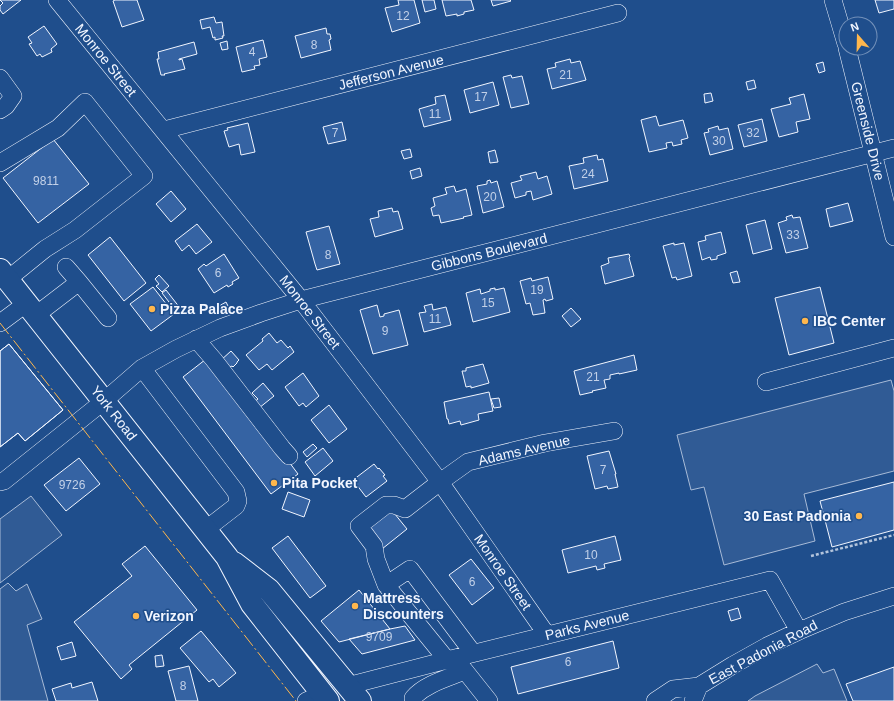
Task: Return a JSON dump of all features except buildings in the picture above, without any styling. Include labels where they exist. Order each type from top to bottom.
[{"type":"main road","name":"York Road","points":[[4,274],[227,557],[252,604],[319,699]]},
{"type":"main road","name":"York Road","points":[[227,557],[269,590],[354,693]]},
{"type":"street","name":"Monroe Street","points":[[57,0],[301,300],[440,482],[547,635]]},
{"type":"street","points":[[833,0],[838,17]]},
{"type":"street","name":"Jefferson Avenue","points":[[164,130],[618,14]]},
{"type":"street","name":"Greenside Drive","points":[[849,56],[894,237]]},
{"type":"street","points":[[0,78],[13,96],[6,106],[0,110]]},
{"type":"street","points":[[0,163],[58,128],[85,102],[144,176],[75,230],[4,274]]},
{"type":"street","name":"Gibbons Boulevard","points":[[0,482],[4,481],[104,401],[142,368],[176,349],[220,328],[301,300],[894,148]]},
{"type":"street","points":[[66,267],[108,318]]},
{"type":"street","points":[[0,323],[31,309],[79,282]]},
{"type":"street","points":[[196,339],[289,456]]},
{"type":"street","points":[[766,382],[894,348]]},
{"type":"street","points":[[142,368],[236,492],[238,501],[236,506],[205,530]]},
{"type":"street","name":"Adams Avenue","points":[[386,585],[376,559],[374,546],[359,526],[386,505],[394,505],[405,509],[468,462],[546,443],[614,431]]},
{"type":"street","points":[[474,653],[410,569],[386,585],[455,666],[489,701]]},
{"type":"street","name":"Parks Avenue","points":[[354,693],[455,666],[474,653],[770,580],[799,630]]},
{"type":"street","name":"East Padonia Road","points":[[655,701],[673,689],[696,694],[733,665],[799,630],[844,612],[894,596]]},
{"type":"street","points":[[413,700],[418,693],[455,666]]},
{"type":"street","points":[[455,666],[477,701]]},
{"type":"path","points":[[811,556],[894,535]]},
{"type":"shaded area","points":[[891,380],[894,391],[894,471],[804,494],[815,541],[724,565],[704,487],[691,490],[677,435]]},
{"type":"shaded area","points":[[31,496],[62,535],[0,583],[0,519]]},
{"type":"shaded area","points":[[8,583],[16,591],[27,584],[42,619],[27,625],[48,701],[0,701],[0,589]]},
{"type":"shaded area","points":[[817,664],[823,673],[834,669],[847,701],[748,701],[755,696]]},
{"type":"power","points":[[0,323],[296,701]]},
{"type":"place","name":"Pizza Palace","points":[[152,309]]},
{"type":"place","name":"IBC Center","points":[[805,321]]},
{"type":"place","name":"Pita Pocket","points":[[274,483]]},
{"type":"place","name":"30 East Padonia","points":[[859,516]]},
{"type":"place","name":"Mattress Discounters","points":[[355,606]]},
{"type":"place","name":"Verizon","points":[[136,616]]}]
